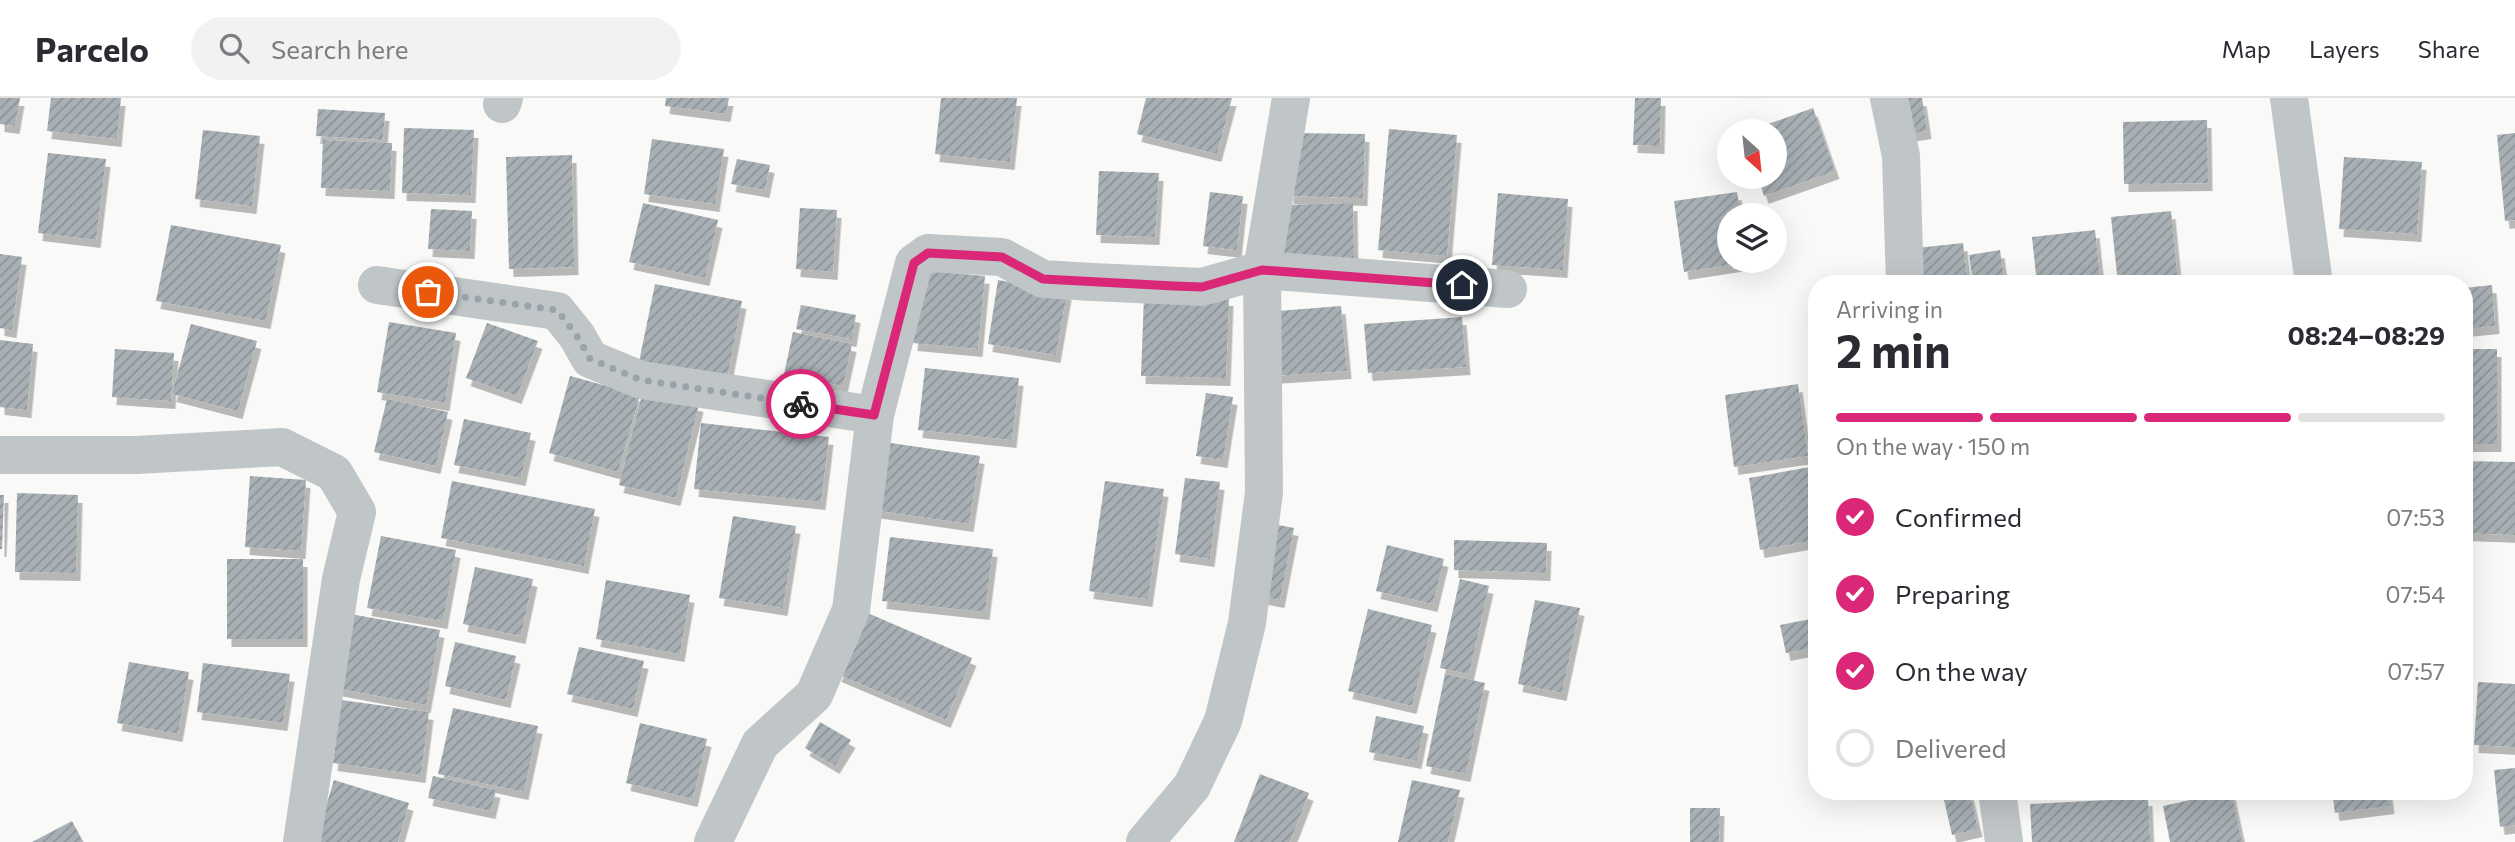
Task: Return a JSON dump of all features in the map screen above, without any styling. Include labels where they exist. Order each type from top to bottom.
[{"type":"street","points":[[1145,842],[1192,786],[1223,721],[1247,623],[1264,492],[1262,270],[1291,98]]},
{"type":"street","points":[[1889,98],[1901,156],[1905,275]]},
{"type":"street","points":[[2289,98],[2313,275]]},
{"type":"street","points":[[713,842],[760,744],[814,695],[851,610],[874,415],[914,263],[928,253],[1002,257],[1043,279],[1202,287],[1262,270],[1508,289]]},
{"type":"street","points":[[377,285],[557,310],[590,359],[641,380],[874,415]]},
{"type":"street","points":[[0,455],[136,455],[282,447],[334,472],[357,512],[341,579],[302,842]]},
{"type":"street","points":[[1998,800],[2004,842]]},
{"type":"building","points":[[0,98],[20,98],[15,126],[0,124]]},
{"type":"building","points":[[51,98],[121,98],[117,139],[47,131]]},
{"type":"building","points":[[666,98],[729,98],[726,114],[665,106]]},
{"type":"building","points":[[941,98],[1017,98],[1010,162],[935,154]]},
{"type":"building","points":[[1146,98],[1232,98],[1217,154],[1137,134]]},
{"type":"building","points":[[1635,98],[1661,98],[1660,146],[1633,145]]},
{"type":"building","points":[[1896,98],[1922,98],[1927,131],[1902,135]]},
{"type":"building","points":[[1813,108],[1835,171],[1787,188],[1787,119],[1782,119]]},
{"type":"building","points":[[318,109],[385,113],[383,140],[316,136]]},
{"type":"building","points":[[2207,120],[2208,183],[2124,184],[2123,122]]},
{"type":"building","points":[[404,128],[474,130],[471,195],[402,193]]},
{"type":"building","points":[[1389,129],[1457,135],[1447,256],[1378,250]]},
{"type":"building","points":[[203,130],[260,136],[252,206],[195,199]]},
{"type":"building","points":[[1291,133],[1365,134],[1363,198],[1289,196]]},
{"type":"building","points":[[2515,133],[2515,220],[2505,221],[2497,135]]},
{"type":"building","points":[[652,139],[724,149],[715,204],[644,194]]},
{"type":"building","points":[[323,140],[392,143],[390,191],[321,188]]},
{"type":"building","points":[[48,153],[106,159],[96,240],[38,233]]},
{"type":"building","points":[[572,155],[574,267],[509,269],[506,157]]},
{"type":"building","points":[[2344,157],[2422,162],[2417,234],[2339,229]]},
{"type":"building","points":[[737,159],[770,165],[765,190],[731,184]]},
{"type":"building","points":[[1099,171],[1159,173],[1155,237],[1096,235]]},
{"type":"building","points":[[1762,189],[1784,189],[1764,196]]},
{"type":"building","points":[[1210,192],[1243,196],[1237,250],[1203,246]]},
{"type":"building","points":[[1737,192],[1739,203],[1717,203],[1717,267],[1684,272],[1674,201]]},
{"type":"building","points":[[1498,193],[1568,199],[1563,270],[1492,265]]},
{"type":"building","points":[[643,203],[718,220],[705,278],[629,262]]},
{"type":"building","points":[[1353,203],[1354,262],[1284,263],[1282,205]]},
{"type":"building","points":[[800,208],[837,210],[833,272],[796,269]]},
{"type":"building","points":[[431,209],[472,211],[470,251],[428,249]]},
{"type":"building","points":[[2171,211],[2177,275],[2117,275],[2111,217]]},
{"type":"building","points":[[171,225],[281,245],[266,321],[156,301]]},
{"type":"building","points":[[2095,230],[2100,275],[2036,275],[2032,237]]},
{"type":"building","points":[[1963,243],[1967,275],[1910,275],[1907,249]]},
{"type":"building","points":[[2000,250],[2004,275],[1972,275],[1969,255]]},
{"type":"building","points":[[0,254],[22,257],[12,330],[0,328]]},
{"type":"building","points":[[919,270],[985,276],[978,349],[913,343]]},
{"type":"building","points":[[998,280],[1067,292],[1056,355],[988,344]]},
{"type":"building","points":[[655,284],[742,301],[727,379],[639,362]]},
{"type":"building","points":[[2492,285],[2495,326],[2473,328],[2473,287]]},
{"type":"building","points":[[1144,295],[1229,298],[1226,378],[1141,376]]},
{"type":"building","points":[[801,305],[856,315],[852,339],[796,329]]},
{"type":"building","points":[[1341,306],[1347,371],[1270,376],[1265,312]]},
{"type":"building","points":[[1462,317],[1466,367],[1368,373],[1364,324]]},
{"type":"building","points":[[389,322],[456,333],[445,403],[377,392]]},
{"type":"building","points":[[487,323],[538,341],[517,396],[466,378]]},
{"type":"building","points":[[191,324],[257,341],[238,411],[172,394]]},
{"type":"building","points":[[793,332],[852,344],[843,386],[784,374]]},
{"type":"building","points":[[0,340],[33,344],[27,410],[0,407]]},
{"type":"building","points":[[115,349],[174,353],[171,401],[112,397]]},
{"type":"building","points":[[2473,349],[2497,349],[2497,444],[2473,444]]},
{"type":"building","points":[[925,368],[1019,378],[1012,440],[918,430]]},
{"type":"building","points":[[570,376],[640,395],[618,472],[549,453]]},
{"type":"building","points":[[1798,384],[1808,456],[1734,467],[1725,395]]},
{"type":"building","points":[[643,391],[699,404],[676,498],[619,485]]},
{"type":"building","points":[[1206,393],[1233,397],[1223,460],[1196,456]]},
{"type":"building","points":[[387,399],[448,412],[436,466],[374,452]]},
{"type":"building","points":[[464,419],[531,433],[521,478],[454,465]]},
{"type":"building","points":[[701,423],[829,437],[821,502],[694,489]]},
{"type":"building","points":[[884,442],[980,456],[969,524],[873,510]]},
{"type":"building","points":[[2473,461],[2515,462],[2515,535],[2473,533]]},
{"type":"building","points":[[1808,467],[1808,541],[1760,550],[1749,478]]},
{"type":"building","points":[[250,476],[306,480],[301,551],[245,547]]},
{"type":"building","points":[[1185,478],[1220,482],[1210,559],[1175,554]]},
{"type":"building","points":[[452,481],[595,509],[584,566],[441,538]]},
{"type":"building","points":[[1105,481],[1164,489],[1148,599],[1089,591]]},
{"type":"building","points":[[17,493],[78,495],[76,573],[15,572]]},
{"type":"building","points":[[0,495],[4,495],[2,549],[0,549]]},
{"type":"building","points":[[733,516],[796,526],[783,608],[719,598]]},
{"type":"building","points":[[1253,520],[1294,528],[1280,600],[1238,592]]},
{"type":"building","points":[[381,536],[456,550],[443,621],[367,608]]},
{"type":"building","points":[[890,537],[993,549],[985,612],[882,601]]},
{"type":"building","points":[[1454,540],[1547,543],[1546,573],[1454,570]]},
{"type":"building","points":[[1387,545],[1444,559],[1433,604],[1376,591]]},
{"type":"building","points":[[227,559],[303,559],[303,639],[227,639]]},
{"type":"building","points":[[475,567],[533,579],[521,636],[463,624]]},
{"type":"building","points":[[1460,579],[1489,586],[1469,674],[1440,668]]},
{"type":"building","points":[[606,580],[690,595],[680,654],[596,639]]},
{"type":"building","points":[[1535,600],[1580,608],[1562,693],[1518,684]]},
{"type":"building","points":[[1368,609],[1432,625],[1412,706],[1348,691]]},
{"type":"building","points":[[863,611],[972,658],[946,720],[837,674]]},
{"type":"building","points":[[350,614],[440,630],[426,705],[336,688]]},
{"type":"building","points":[[1808,620],[1808,649],[1786,653],[1780,625]]},
{"type":"building","points":[[455,642],[516,656],[506,700],[445,686]]},
{"type":"building","points":[[579,647],[644,661],[633,709],[567,694]]},
{"type":"building","points":[[129,662],[189,672],[178,734],[117,723]]},
{"type":"building","points":[[203,663],[290,674],[283,723],[197,712]]},
{"type":"building","points":[[1445,674],[1485,683],[1466,774],[1426,766]]},
{"type":"building","points":[[2478,682],[2515,684],[2515,747],[2474,745]]},
{"type":"building","points":[[341,700],[429,712],[421,775],[333,763]]},
{"type":"building","points":[[453,708],[538,726],[524,792],[438,774]]},
{"type":"building","points":[[1376,716],[1424,726],[1417,761],[1369,752]]},
{"type":"building","points":[[820,722],[851,740],[835,766],[805,748]]},
{"type":"building","points":[[640,723],[707,739],[693,799],[626,783]]},
{"type":"building","points":[[2515,768],[2515,825],[2500,827],[2494,770]]},
{"type":"building","points":[[1260,774],[1309,793],[1290,842],[1234,842]]},
{"type":"building","points":[[433,776],[496,790],[491,811],[428,798]]},
{"type":"building","points":[[334,780],[409,803],[398,842],[315,842]]},
{"type":"building","points":[[1412,780],[1460,790],[1448,842],[1398,842]]},
{"type":"building","points":[[1944,800],[1971,800],[1978,829],[1952,835]]},
{"type":"building","points":[[2148,800],[2150,842],[2032,842],[2030,804]]},
{"type":"building","points":[[2190,800],[2233,800],[2242,842],[2170,842],[2163,806]]},
{"type":"building","points":[[2333,800],[2389,800],[2390,806],[2335,813]]},
{"type":"building","points":[[1690,808],[1720,808],[1719,842],[1690,842]]},
{"type":"building","points":[[72,821],[83,842],[32,842]]},
{"type":"way so far","points":[[428,292],[557,310],[590,359],[641,380],[801,404]]},
{"type":"route","points":[[801,404],[874,415],[914,263],[928,253],[1002,257],[1043,279],[1092,282],[1202,287],[1262,270],[1462,285]]}]
